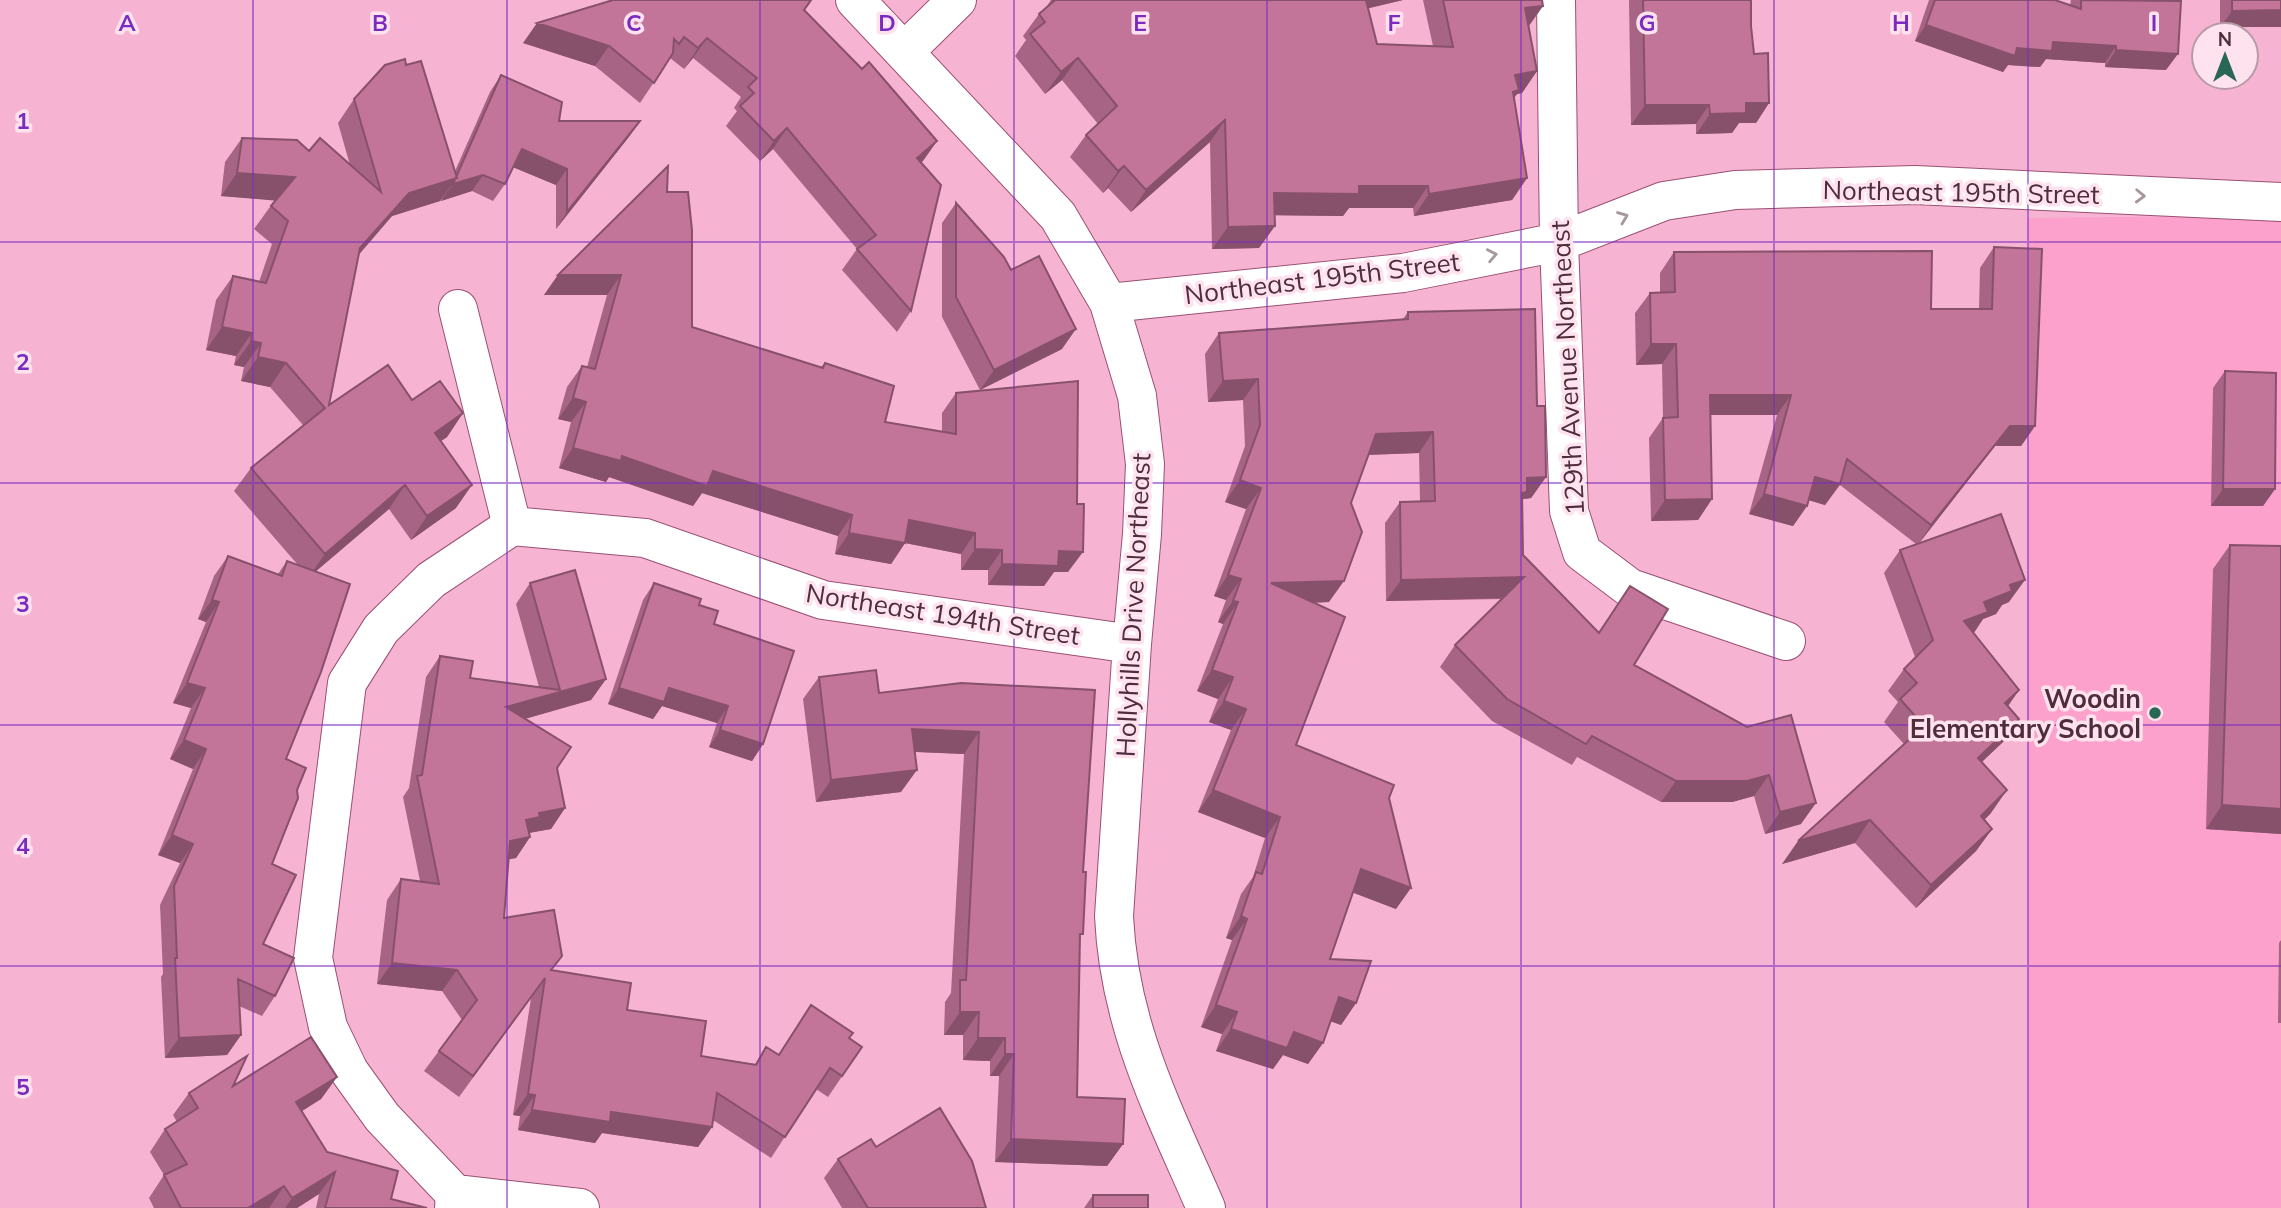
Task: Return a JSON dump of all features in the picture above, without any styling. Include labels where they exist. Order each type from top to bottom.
[{"type":"street","name":"Hollyhills Drive Northeast","points":[[855,0],[1058,216],[1109,303],[1137,396],[1145,464],[1114,916],[1116,959],[1124,1005],[1145,1065],[1206,1208]]},
{"type":"street","points":[[904,52],[957,0]]},
{"type":"street","name":"129th Avenue Northeast","points":[[1556,0],[1559,242],[1569,511],[1582,552],[1630,588],[1786,640]]},
{"type":"street","name":"Northeast 195th Street","points":[[1109,303],[1403,273],[1559,242],[1664,201],[1735,190],[1915,185],[2281,202]]},
{"type":"street","points":[[458,309],[512,526],[431,580],[381,629],[347,683],[313,958],[328,1027],[349,1071],[382,1117],[454,1201],[580,1208]]},
{"type":"street","name":"Northeast 194th Street","points":[[512,526],[645,538],[823,600],[1132,644]]},
{"type":"shaded area","name":"Woodin Elementary School","points":[[2281,215],[2281,1208],[2028,1208],[2028,218]]},
{"type":"building","points":[[613,0],[811,0],[804,10],[862,69],[869,62],[937,141],[917,158],[941,185],[911,311],[857,249],[876,235],[787,128],[774,141],[740,106],[754,93],[748,87],[757,78],[707,38],[698,48],[684,37],[679,44],[674,39],[673,53],[654,83],[609,46],[537,23]]},
{"type":"building","points":[[1053,0],[1366,0],[1377,44],[1453,47],[1443,0],[1542,0],[1543,6],[1525,8],[1537,71],[1515,75],[1519,90],[1513,92],[1527,178],[1429,194],[1428,186],[1359,186],[1359,194],[1274,193],[1275,226],[1228,227],[1225,120],[1146,190],[1124,166],[1118,171],[1086,135],[1117,106],[1078,58],[1061,72],[1030,34],[1045,22],[1039,14]]},
{"type":"building","points":[[1643,0],[1751,0],[1754,54],[1768,53],[1769,103],[1746,103],[1746,113],[1710,114],[1709,105],[1645,105]]},
{"type":"building","points":[[1935,0],[2055,0],[2081,9],[2081,0],[2181,1],[2178,54],[2053,42],[2052,51],[2017,48],[2015,56],[1926,25]]},
{"type":"building","points":[[2232,0],[2281,0],[2281,10],[2232,11]]},
{"type":"building","points":[[405,59],[406,65],[421,61],[457,178],[409,193],[360,248],[329,405],[388,365],[412,400],[440,381],[463,413],[435,433],[472,485],[427,516],[405,485],[325,554],[251,468],[325,408],[286,363],[258,357],[261,343],[251,341],[252,333],[222,327],[233,276],[266,283],[288,221],[271,206],[295,177],[237,173],[242,138],[297,140],[309,151],[320,138],[381,192],[354,99],[385,65]]},
{"type":"building","points":[[501,75],[562,102],[559,121],[640,121],[567,212],[567,169],[522,149],[505,184],[483,175],[453,184]]},
{"type":"building","points":[[668,166],[667,192],[688,192],[692,230],[692,327],[823,368],[825,363],[894,386],[885,422],[956,434],[956,393],[1078,381],[1077,504],[1084,504],[1083,552],[1059,551],[1058,566],[1002,564],[1002,550],[975,549],[975,533],[909,520],[905,543],[849,533],[852,515],[713,471],[707,486],[622,456],[621,461],[573,448],[586,402],[573,398],[582,366],[595,369],[621,275],[558,275]]},
{"type":"building","points":[[956,203],[1004,257],[1011,270],[1039,256],[1076,329],[994,370],[956,297]]},
{"type":"building","points":[[1994,247],[2042,249],[2035,426],[2010,426],[1931,525],[1847,459],[1840,484],[1815,477],[1807,506],[1764,494],[1791,395],[1710,395],[1712,499],[1665,500],[1663,418],[1678,417],[1676,344],[1651,344],[1650,293],[1675,292],[1674,252],[1932,251],[1931,309],[1992,309]]},
{"type":"building","points":[[1535,309],[1537,406],[1545,406],[1546,477],[1527,478],[1527,492],[1522,493],[1523,555],[1599,633],[1630,586],[1668,609],[1634,665],[1747,727],[1791,715],[1816,803],[1780,812],[1769,775],[1747,781],[1676,781],[1592,736],[1586,744],[1507,699],[1455,645],[1524,577],[1401,580],[1400,502],[1435,501],[1433,432],[1376,434],[1351,503],[1362,532],[1344,581],[1271,583],[1345,617],[1296,745],[1394,785],[1389,798],[1411,888],[1361,869],[1330,959],[1371,961],[1356,1003],[1339,997],[1323,1043],[1294,1032],[1287,1048],[1231,1029],[1237,1012],[1216,1005],[1247,919],[1241,916],[1256,872],[1262,874],[1280,817],[1213,790],[1246,709],[1224,701],[1233,677],[1212,670],[1238,602],[1233,601],[1241,579],[1228,575],[1261,488],[1240,480],[1260,425],[1258,379],[1223,381],[1219,333],[1408,319],[1408,312]]},
{"type":"building","points":[[2225,371],[2276,373],[2275,489],[2223,489]]},
{"type":"building","points":[[2001,514],[2025,580],[2010,585],[2012,591],[1984,602],[1988,612],[1964,621],[2019,690],[2005,703],[2019,719],[1978,758],[2007,790],[1981,816],[1992,829],[1931,885],[1870,820],[1798,841],[1924,726],[1900,699],[1917,683],[1904,669],[1933,640],[1900,550]]},
{"type":"building","points":[[2230,545],[2281,546],[2281,809],[2222,805]]},
{"type":"building","points":[[228,556],[282,576],[287,561],[350,584],[321,672],[286,759],[306,768],[297,790],[298,798],[272,864],[296,875],[263,944],[294,958],[275,996],[238,979],[241,1035],[179,1038],[174,886],[193,844],[172,835],[206,749],[184,740],[205,688],[187,683],[219,602],[212,600]]},
{"type":"building","points":[[575,570],[606,679],[506,707],[571,747],[557,768],[565,808],[539,813],[540,817],[526,820],[530,837],[510,841],[504,918],[554,910],[562,956],[551,970],[631,983],[627,1010],[706,1021],[701,1056],[756,1065],[766,1047],[779,1055],[811,1005],[853,1033],[849,1038],[862,1047],[842,1076],[830,1068],[785,1137],[717,1093],[712,1127],[611,1112],[610,1122],[532,1110],[535,1095],[528,1094],[545,978],[473,1076],[439,1051],[477,1000],[457,970],[392,963],[401,879],[439,884],[417,776],[422,775],[440,656],[473,661],[470,678],[560,690],[530,583]]},
{"type":"building","points":[[654,583],[701,599],[699,605],[718,611],[714,624],[794,651],[763,744],[720,730],[728,706],[669,688],[664,702],[619,688]]},
{"type":"building","points":[[876,670],[879,693],[961,683],[1095,690],[1083,872],[1086,872],[1083,934],[1080,934],[1077,1097],[1125,1099],[1123,1144],[1011,1139],[1014,1054],[1005,1054],[1005,1038],[978,1038],[979,1012],[960,1012],[960,980],[966,980],[979,732],[912,729],[917,770],[831,780],[819,677]]},
{"type":"building","points":[[311,1037],[337,1077],[296,1102],[327,1152],[398,1171],[391,1199],[427,1208],[325,1208],[335,1172],[292,1198],[284,1186],[248,1208],[181,1208],[164,1175],[187,1164],[165,1129],[198,1108],[189,1093],[247,1056],[233,1086]]},
{"type":"building","points":[[940,1108],[972,1161],[986,1208],[868,1208],[838,1159],[871,1139],[876,1147]]},
{"type":"building","points":[[1093,1195],[1148,1195],[1148,1208],[1093,1208]]},
{"type":"place","name":"Woodin Elementary School","points":[[2155,713]]}]
